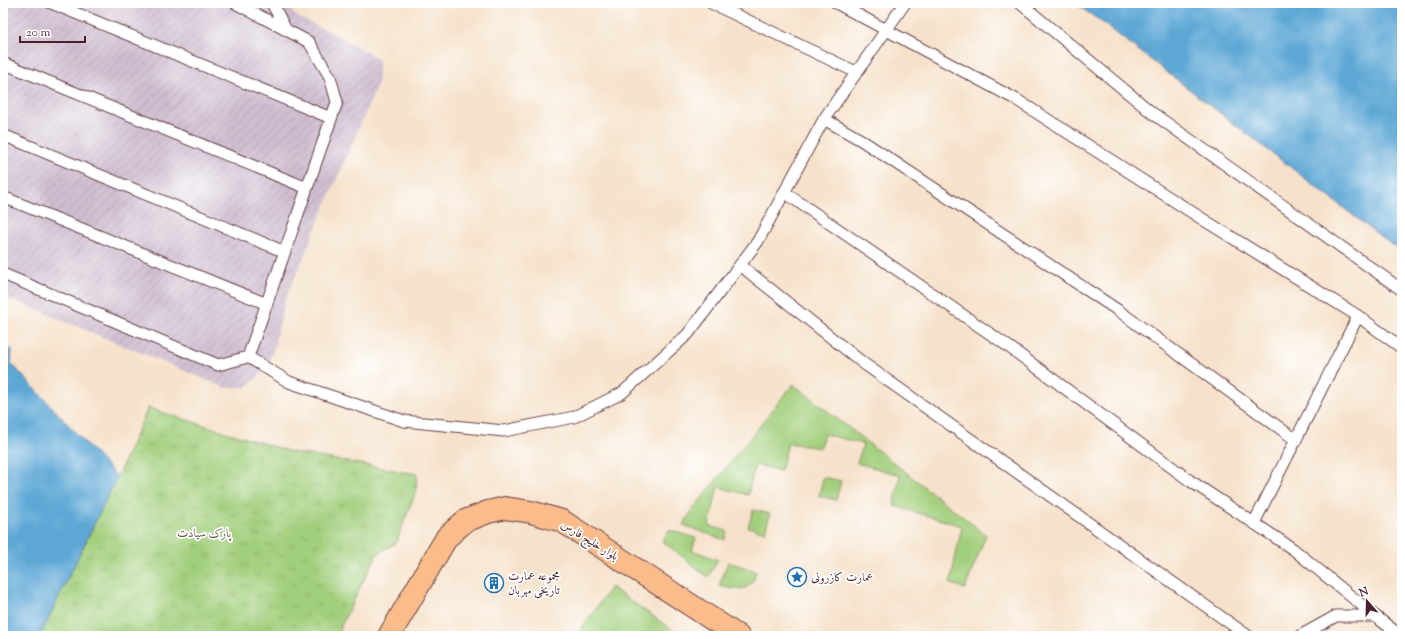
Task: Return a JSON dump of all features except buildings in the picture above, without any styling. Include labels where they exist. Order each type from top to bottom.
[{"type":"main road","name":"بلوار خلیج فارس","points":[[389,636],[447,538],[466,521],[488,512],[505,508],[531,512],[562,521],[738,636]]},
{"type":"lane","points":[[51,3],[332,118]]},
{"type":"lane","points":[[235,3],[309,42],[330,77],[337,102],[248,357]]},
{"type":"lane","points":[[272,3],[286,30]]},
{"type":"lane","points":[[711,3],[856,72]]},
{"type":"lane","points":[[836,3],[1017,100],[1204,220],[1358,316],[1402,348]]},
{"type":"lane","points":[[3,274],[218,365],[248,357],[289,382],[404,421],[504,431],[574,417],[622,393],[688,334],[758,241],[824,119],[905,3]]},
{"type":"lane","points":[[1020,3],[1150,112],[1402,290]]},
{"type":"lane","points":[[3,63],[307,188]]},
{"type":"lane","points":[[824,119],[861,140],[1119,312],[1296,440]]},
{"type":"lane","points":[[3,135],[285,252]]},
{"type":"lane","points":[[784,192],[1005,344],[1189,480],[1293,549],[1401,636]]},
{"type":"lane","points":[[3,197],[267,304]]},
{"type":"lane","points":[[740,265],[863,363],[1248,636]]},
{"type":"lane","points":[[1254,523],[1358,316]]},
{"type":"lane","points":[[1300,636],[1336,616],[1375,616]]},
{"type":"shaded area","points":[[3,3],[285,3],[296,16],[336,35],[378,59],[378,83],[285,300],[274,347],[267,368],[247,387],[226,388],[3,296]]},
{"type":"green space","points":[[793,384],[986,535],[965,589],[950,583],[962,526],[894,506],[900,475],[857,463],[863,444],[824,434],[820,448],[788,443],[781,471],[755,465],[748,495],[718,487],[709,526],[727,531],[725,540],[683,525],[694,508]]},
{"type":"green space","name":"پارک سیادت","points":[[148,408],[291,452],[417,474],[416,491],[396,543],[377,554],[336,636],[40,636],[117,477]]},
{"type":"green space","points":[[823,477],[841,481],[836,500],[819,496]]},
{"type":"green space","points":[[753,510],[770,514],[765,532],[748,527]]},
{"type":"green space","points":[[669,530],[696,538],[692,550],[718,560],[708,577],[662,541]]},
{"type":"green space","points":[[728,562],[756,571],[751,584],[743,589],[732,589],[719,586]]},
{"type":"green space","points":[[611,587],[681,636],[576,636]]},
{"type":"water","points":[[1074,3],[1402,3],[1402,250],[1389,243],[1099,20]]},
{"type":"water","points":[[3,324],[14,328],[11,363],[117,477],[40,636],[3,636]]},
{"type":"pier","points":[[3,322],[16,327],[14,350],[3,345]]},
{"type":"place","name":"عمارت کازرونی","points":[[797,577]]},
{"type":"place","name":"مجموعه عمارت تاریخی مهربان","points":[[494,583]]}]
